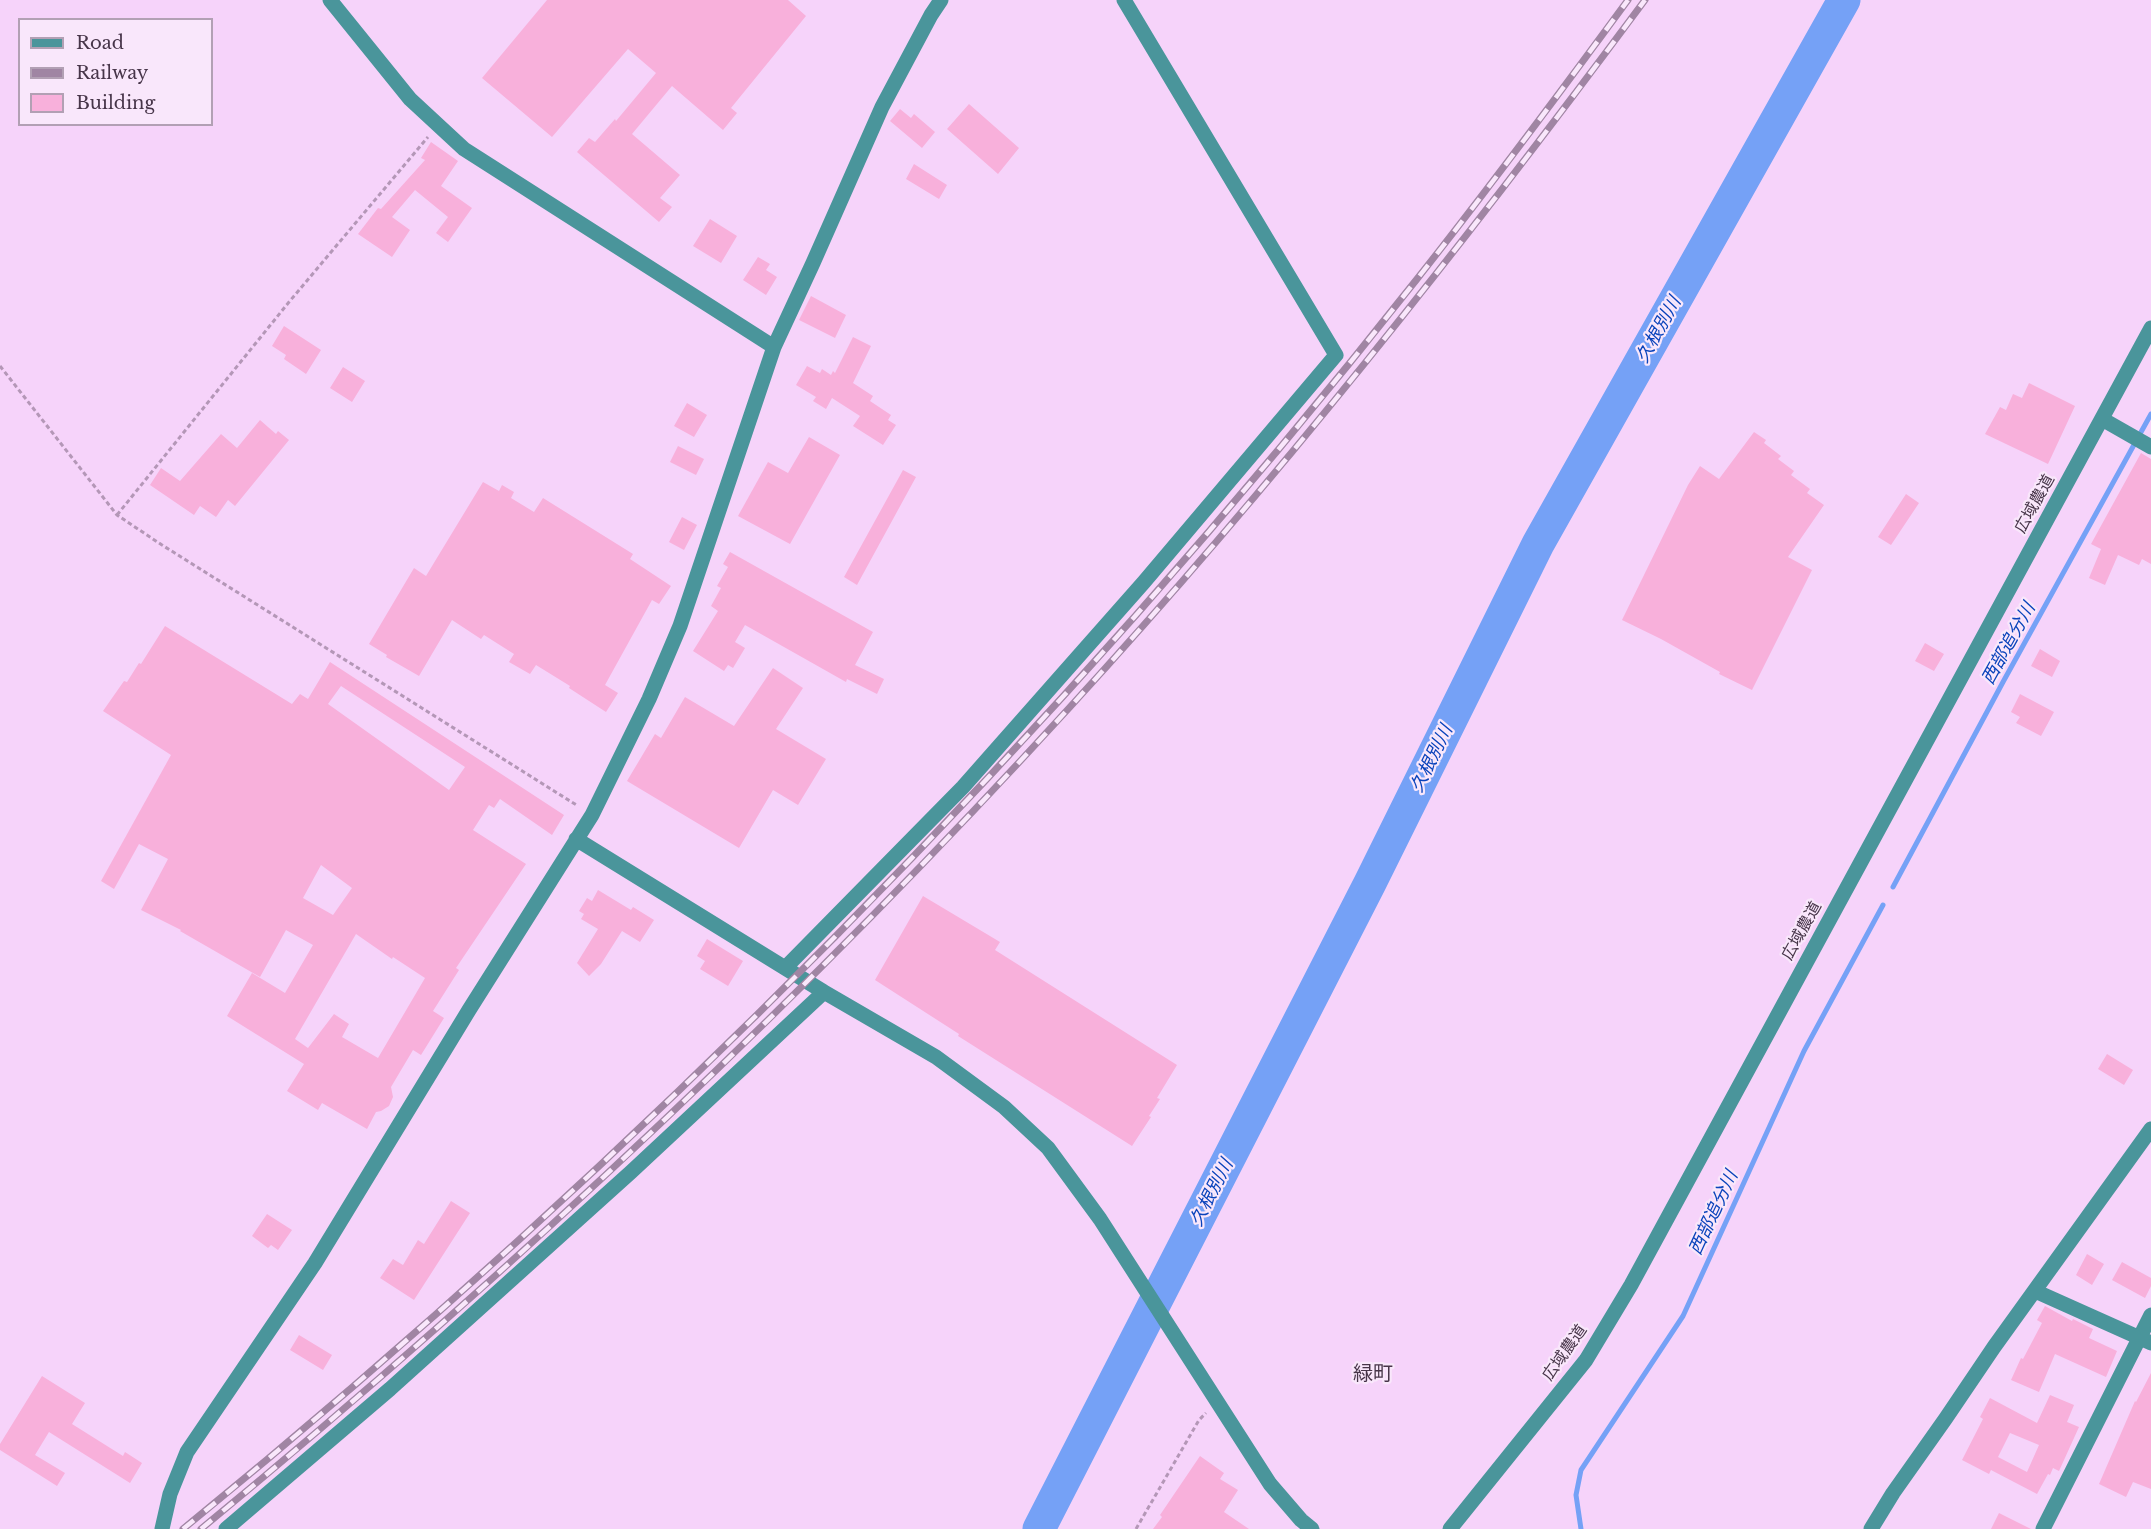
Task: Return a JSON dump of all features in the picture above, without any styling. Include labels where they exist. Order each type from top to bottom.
[{"type":"street","points":[[330,0],[410,99],[464,149],[774,347]]},
{"type":"street","points":[[162,1529],[170,1494],[187,1452],[315,1263],[592,815],[649,699],[680,626],[774,347],[882,107],[941,0]]},
{"type":"street","points":[[785,968],[963,787],[1144,582],[1336,354],[1124,0]]},
{"type":"street","name":"広域農道","points":[[1450,1529],[1586,1360],[1631,1285],[2151,328]]},
{"type":"street","points":[[2102,419],[2142,441]]},
{"type":"street","points":[[576,839],[824,992],[936,1057],[1004,1107],[1048,1148],[1113,1241],[1270,1484],[1301,1520],[1312,1529]]},
{"type":"street","points":[[226,1529],[390,1389],[520,1273],[632,1172],[824,992]]},
{"type":"street","points":[[1871,1529],[1893,1493],[1994,1347],[2151,1129]]},
{"type":"street","points":[[2036,1291],[2145,1340]]},
{"type":"street","points":[[2043,1529],[2145,1340],[2151,1315]]},
{"type":"path","points":[[117,515],[289,302],[437,126]]},
{"type":"path","points":[[0,366],[117,515],[191,564],[592,815]]},
{"type":"path","points":[[1136,1529],[1199,1420],[1218,1401]]},
{"type":"building","points":[[547,0],[788,0],[806,16],[731,108],[737,113],[723,130],[672,86],[632,134],[680,175],[660,198],[672,207],[659,222],[577,152],[589,138],[595,142],[615,119],[616,121],[656,73],[628,49],[552,137],[482,78]]},
{"type":"building","points":[[969,104],[1019,148],[998,174],[947,129]]},
{"type":"building","points":[[900,109],[911,118],[914,114],[935,132],[922,148],[890,121]]},
{"type":"building","points":[[431,142],[458,161],[441,186],[472,208],[448,242],[436,233],[448,217],[415,190],[392,217],[410,230],[392,257],[358,234],[378,208],[381,209],[425,160],[421,158]]},
{"type":"building","points":[[914,164],[947,185],[939,199],[906,179]]},
{"type":"building","points":[[710,219],[737,236],[721,263],[693,246]]},
{"type":"building","points":[[758,257],[770,264],[766,270],[777,277],[766,295],[743,280]]},
{"type":"building","points":[[811,296],[846,315],[835,338],[799,320]]},
{"type":"building","points":[[284,326],[321,350],[306,374],[284,359],[286,355],[272,346]]},
{"type":"building","points":[[853,337],[871,346],[853,383],[873,396],[870,401],[891,415],[888,420],[896,425],[883,445],[853,426],[860,416],[832,398],[826,409],[813,401],[816,397],[796,385],[807,366],[820,373],[822,369],[831,375],[833,371],[835,373]]},
{"type":"building","points":[[343,367],[365,381],[352,402],[330,388]]},
{"type":"building","points":[[2029,383],[2075,406],[2048,464],[1985,434],[2000,407],[2006,410],[2013,394],[2022,398]]},
{"type":"building","points":[[687,403],[707,415],[694,437],[674,426]]},
{"type":"building","points":[[260,420],[276,434],[278,431],[289,440],[235,506],[228,500],[216,517],[200,506],[194,515],[150,485],[161,468],[180,481],[221,434],[237,448]]},
{"type":"building","points":[[1754,432],[1766,440],[1764,443],[1781,456],[1778,459],[1794,471],[1791,475],[1810,489],[1807,493],[1824,505],[1788,557],[1812,570],[1752,690],[1622,620],[1688,485],[1700,466],[1719,479]]},
{"type":"building","points":[[809,437],[840,455],[790,544],[738,516],[768,462],[788,473]]},
{"type":"building","points":[[678,446],[704,459],[696,475],[670,462]]},
{"type":"building","points":[[2141,453],[2151,459],[2151,564],[2142,559],[2139,565],[2118,555],[2105,585],[2089,578],[2101,549],[2091,544]]},
{"type":"building","points":[[903,470],[916,477],[857,585],[844,577]]},
{"type":"building","points":[[483,482],[499,491],[502,485],[514,492],[511,498],[534,512],[543,498],[633,554],[630,559],[671,586],[659,604],[652,600],[605,685],[618,693],[606,712],[536,665],[530,674],[509,662],[514,654],[484,635],[481,639],[452,620],[419,676],[369,644],[414,568],[426,576]]},
{"type":"building","points":[[1906,494],[1919,503],[1891,545],[1878,537]]},
{"type":"building","points":[[682,517],[697,525],[684,550],[669,542]]},
{"type":"building","points":[[730,552],[873,632],[855,665],[884,679],[877,694],[847,679],[846,682],[745,625],[735,642],[745,648],[733,668],[728,665],[724,671],[693,651],[718,611],[711,606],[721,588],[717,586],[728,567],[723,564]]},
{"type":"building","points":[[165,626],[292,704],[300,694],[308,699],[330,662],[564,815],[552,835],[500,799],[494,808],[489,805],[473,830],[526,864],[456,968],[459,970],[433,1011],[444,1018],[421,1055],[413,1050],[391,1087],[393,1097],[389,1106],[376,1112],[367,1129],[322,1103],[318,1110],[287,1091],[304,1064],[227,1016],[252,973],[285,993],[313,945],[286,930],[260,977],[181,930],[141,910],[168,859],[139,844],[114,889],[101,881],[171,755],[103,711],[124,681],[127,682],[139,663],[141,664]],"holes":[[[341,686],[465,767],[449,790],[328,704]],[[321,865],[352,888],[333,915],[303,898]],[[356,934],[425,978],[378,1058],[342,1037],[349,1024],[334,1014],[308,1048],[295,1039]]]},
{"type":"building","points":[[1925,643],[1944,654],[1934,671],[1915,661]]},
{"type":"building","points":[[2040,649],[2060,661],[2052,677],[2031,666]]},
{"type":"building","points":[[773,668],[803,688],[776,729],[826,759],[798,805],[773,790],[739,848],[627,781],[655,734],[661,738],[685,697],[734,726]]},
{"type":"building","points":[[2020,694],[2054,712],[2041,736],[2016,723],[2020,717],[2011,712]]},
{"type":"building","points":[[598,890],[631,910],[633,907],[654,920],[640,942],[622,931],[601,964],[589,976],[577,963],[598,929],[581,919],[584,914],[579,911],[587,898],[592,901]]},
{"type":"building","points":[[923,896],[1000,942],[995,950],[1177,1065],[1157,1098],[1160,1099],[1149,1116],[1151,1117],[1132,1146],[958,1036],[959,1034],[875,980]]},
{"type":"building","points":[[707,939],[743,961],[728,986],[700,969],[705,961],[697,956]]},
{"type":"building","points":[[2107,1054],[2133,1070],[2124,1085],[2098,1069]]},
{"type":"building","points":[[451,1201],[470,1213],[414,1300],[380,1278],[393,1259],[403,1265],[418,1240],[424,1244]]},
{"type":"building","points":[[267,1214],[292,1230],[278,1250],[271,1245],[268,1248],[252,1236]]},
{"type":"building","points":[[2087,1254],[2104,1264],[2092,1285],[2076,1275]]},
{"type":"building","points":[[2122,1262],[2151,1278],[2151,1286],[2145,1298],[2112,1280]]},
{"type":"building","points":[[2045,1306],[2072,1321],[2073,1319],[2093,1329],[2089,1338],[2117,1351],[2106,1377],[2055,1354],[2039,1392],[2011,1380],[2042,1323],[2037,1320]]},
{"type":"building","points":[[299,1335],[332,1355],[323,1370],[290,1350]]},
{"type":"building","points":[[2151,1373],[2151,1489],[2133,1482],[2126,1497],[2099,1484],[2135,1401]]},
{"type":"building","points":[[42,1376],[85,1403],[72,1424],[123,1456],[125,1452],[142,1463],[130,1483],[49,1432],[35,1455],[65,1473],[57,1486],[0,1450],[0,1444]]},
{"type":"building","points":[[2050,1395],[2074,1405],[2067,1422],[2079,1427],[2059,1471],[2053,1468],[2037,1494],[1991,1470],[1989,1474],[1962,1460],[1983,1419],[1980,1417],[1990,1398],[2037,1423]],"holes":[[[2010,1433],[2039,1445],[2027,1472],[1998,1457]]]},
{"type":"building","points":[[1200,1456],[1224,1473],[1220,1479],[1238,1490],[1224,1512],[1249,1529],[1153,1529]]},
{"type":"building","points":[[1999,1513],[2031,1529],[1991,1529]]},
{"type":"waterway","name":"久根別川","points":[[1039,1529],[1370,883],[1538,544],[1844,0]]},
{"type":"waterway","name":"西部追分川","points":[[1893,887],[2151,414]]},
{"type":"waterway","name":"西部追分川","points":[[1581,1529],[1576,1495],[1581,1470],[1683,1316],[1804,1051],[1883,905]]},
{"type":"railway","points":[[183,1529],[351,1388],[516,1242],[677,1092],[834,938],[987,779],[1135,616],[1278,450],[1444,245],[1628,0]]},
{"type":"railway","points":[[201,1529],[316,1433],[541,1235],[758,1030],[968,817],[1146,622],[1295,449],[1438,272],[1645,0]]},
{"type":"district","name":"緑町","points":[[1373,1374]]}]
